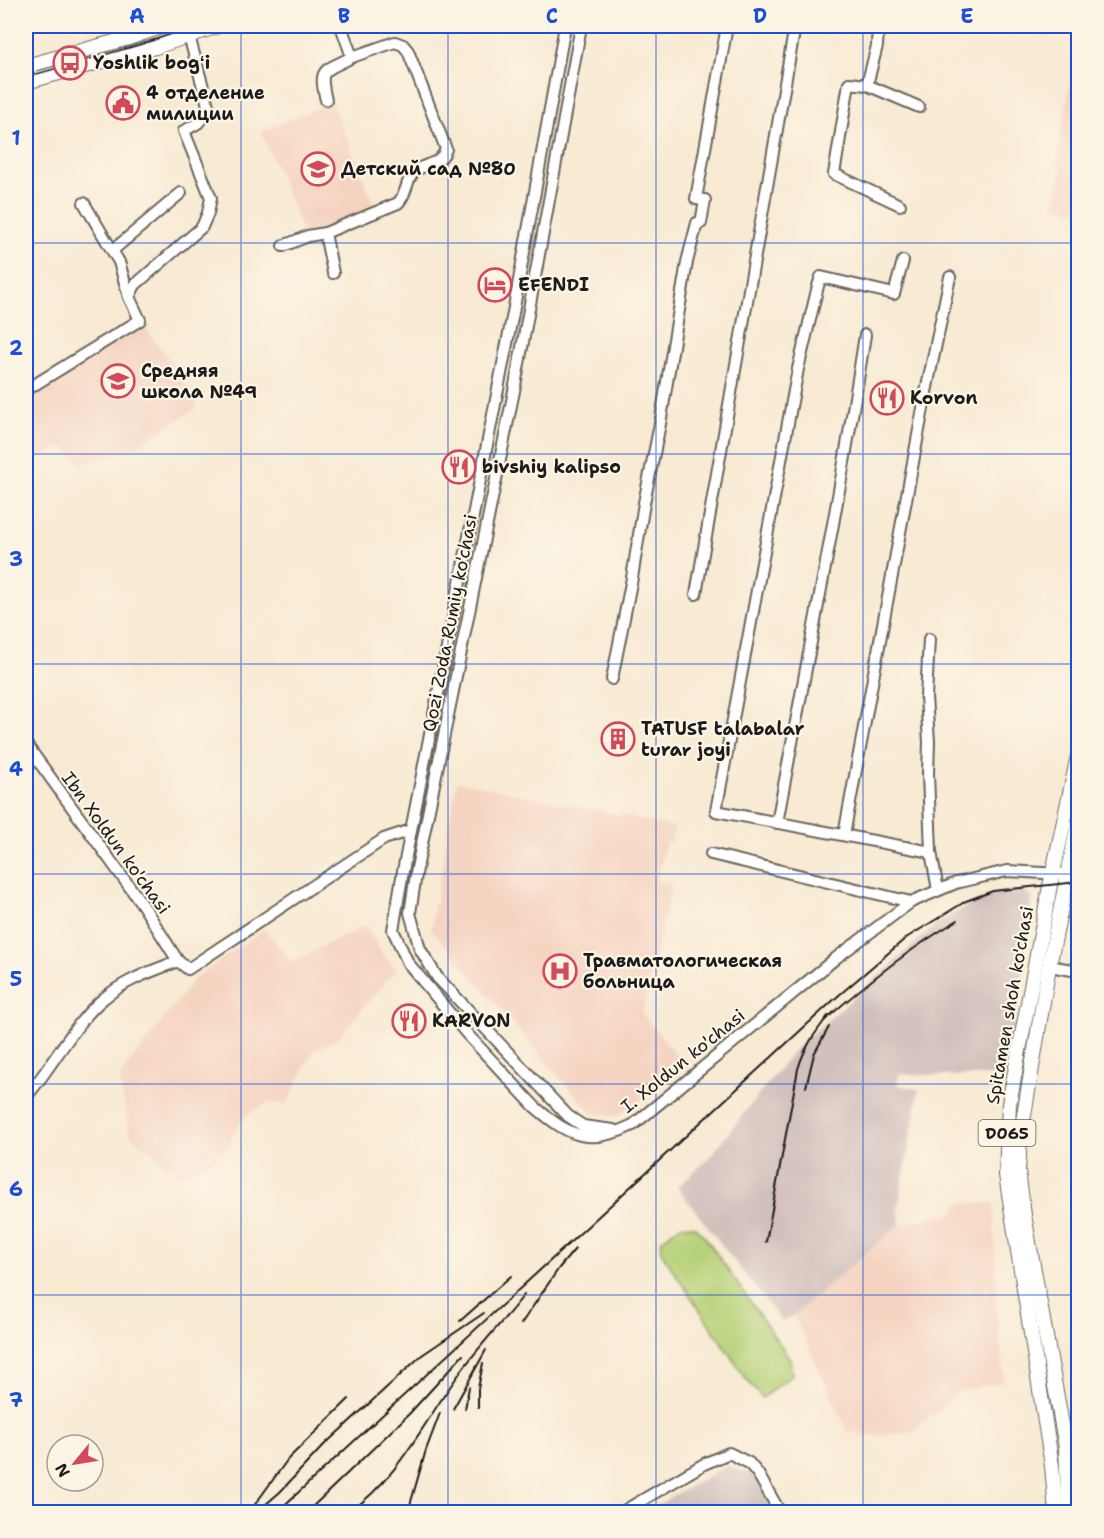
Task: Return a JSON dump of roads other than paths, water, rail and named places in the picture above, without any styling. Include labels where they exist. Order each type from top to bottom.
[{"type":"main road","points":[[26,66],[127,32],[164,26]]},
{"type":"main road","points":[[26,82],[155,47],[218,26]]},
{"type":"main road","name":"Spitamen shoh ko'chasi","points":[[1056,1512],[1051,1456],[1006,1175],[1009,1104],[1078,756]]},
{"type":"main road","name":"Spitamen shoh ko'chasi","points":[[1069,1512],[1066,1447],[1018,1171],[1020,1139],[1049,966],[1074,875],[1078,824]]},
{"type":"street","points":[[341,26],[352,57]]},
{"type":"street","name":"Qozi Zoda Rumiy ko'chasi","points":[[565,26],[513,313],[393,930],[408,963],[467,1034],[535,1107],[570,1131],[579,1135],[598,1137]]},
{"type":"street","name":"Qozi Zoda Rumiy ko'chasi","points":[[580,26],[514,391],[417,868],[410,913],[420,949],[437,977],[568,1116],[592,1129],[622,1130]]},
{"type":"street","points":[[612,679],[660,424],[687,261],[697,223],[701,223],[705,200],[696,199],[727,26]]},
{"type":"street","points":[[696,594],[795,26]]},
{"type":"street","points":[[867,85],[877,46],[878,26]]},
{"type":"street","points":[[129,297],[135,285],[202,227],[208,213],[211,198],[184,131],[198,123],[209,109],[189,36]]},
{"type":"street","points":[[283,246],[398,203],[405,197],[410,178],[415,171],[444,157],[446,149],[408,51],[403,45],[395,42],[352,57],[326,71],[322,80],[326,100]]},
{"type":"street","points":[[900,205],[834,174],[849,83],[867,85],[919,107]]},
{"type":"street","points":[[113,250],[181,193]]},
{"type":"street","points":[[26,390],[140,320],[129,297],[119,262],[84,203]]},
{"type":"street","points":[[325,232],[333,273]]},
{"type":"street","points":[[903,261],[894,294],[821,277],[798,369],[716,811],[931,852]]},
{"type":"street","points":[[844,836],[926,392],[950,277]]},
{"type":"street","points":[[777,823],[838,498],[865,335]]},
{"type":"street","points":[[929,639],[926,697],[931,852],[938,890]]},
{"type":"street","name":"Ibn Xoldun ko'chasi","points":[[26,744],[142,904],[178,961]]},
{"type":"street","points":[[26,1097],[80,1025],[103,999],[135,978],[178,961],[188,969],[384,839],[411,830]]},
{"type":"street","points":[[711,854],[911,902]]},
{"type":"street","name":"I. Xoldun ko'chasi","points":[[598,1137],[610,1136],[633,1125],[836,958],[911,902],[956,883],[1007,871],[1074,875]]},
{"type":"street","points":[[1049,966],[1078,971]]},
{"type":"street","points":[[622,1512],[704,1464],[729,1453],[749,1463],[780,1512]]},
{"type":"tram line","points":[[26,77],[139,45],[196,26]]},
{"type":"railway","points":[[277,1512],[838,996],[906,938],[966,901],[993,891],[1078,882]]},
{"type":"railway","points":[[824,1021],[888,967],[958,920]]},
{"type":"railway","points":[[766,1242],[800,1061],[814,1035],[828,1016]]},
{"type":"railway","points":[[806,1087],[814,1054],[829,1027]]},
{"type":"railway","points":[[521,1324],[559,1268],[575,1249]]},
{"type":"railway","points":[[460,1321],[511,1276]]},
{"type":"railway","points":[[349,1512],[366,1499],[396,1467],[465,1366],[524,1295]]},
{"type":"railway","points":[[257,1512],[280,1492],[324,1445],[422,1355],[484,1313]]},
{"type":"railway","points":[[453,1409],[486,1350]]},
{"type":"railway","points":[[307,1512],[409,1414],[463,1355]]},
{"type":"railway","points":[[478,1407],[478,1389],[483,1363]]},
{"type":"railway","points":[[465,1409],[469,1387]]},
{"type":"railway","points":[[251,1510],[288,1459],[349,1399]]},
{"type":"railway","points":[[408,1512],[426,1450],[440,1413]]},
{"type":"place","name":"Yoshlik bogʻi","points":[[70,63]]},
{"type":"place","name":"4 отделение милиции","points":[[123,103]]},
{"type":"place","name":"Детский сад №80","points":[[318,169]]},
{"type":"place","name":"EFENDI","points":[[495,285]]},
{"type":"place","name":"Средняя школа №49","points":[[118,381]]},
{"type":"place","name":"Korvon","points":[[887,398]]},
{"type":"place","name":"bivshiy kalipso","points":[[459,467]]},
{"type":"place","name":"TATUSF talabalar turar joyi","points":[[618,739]]},
{"type":"place","name":"Травматологическая больница","points":[[560,971]]},
{"type":"place","name":"KARVON","points":[[409,1021]]}]
